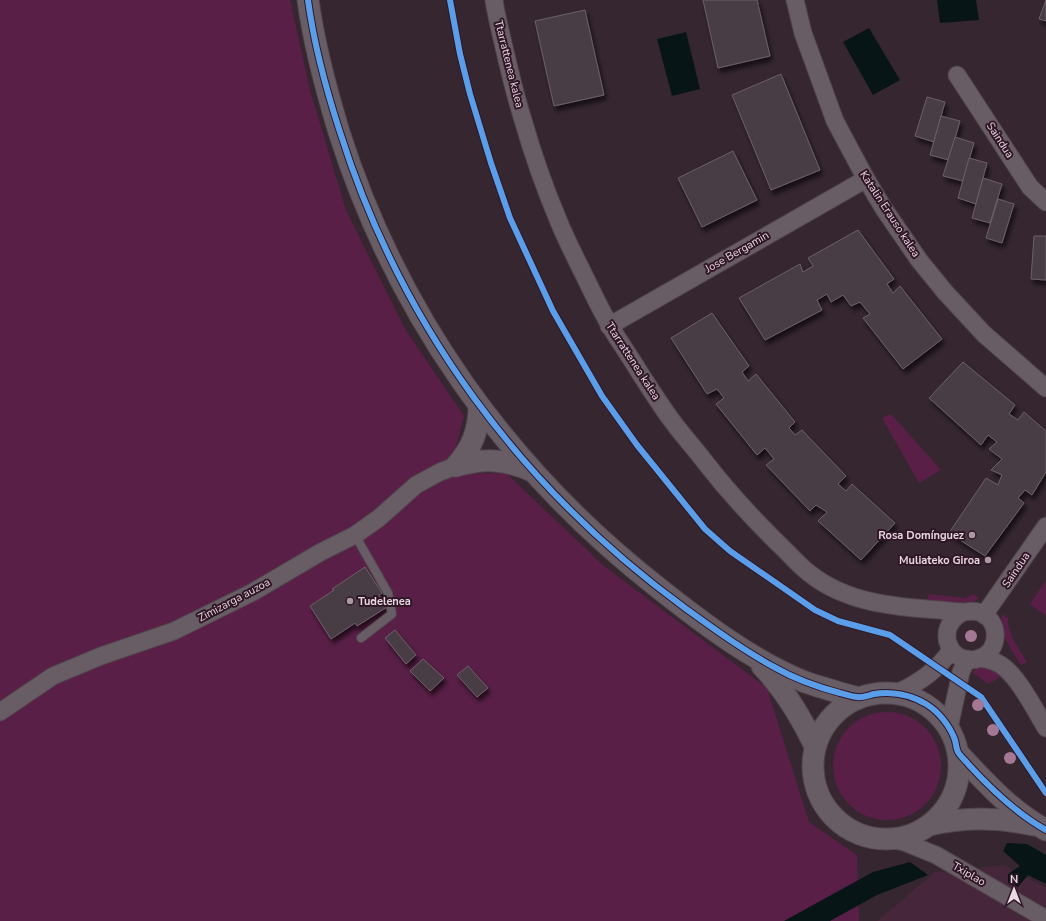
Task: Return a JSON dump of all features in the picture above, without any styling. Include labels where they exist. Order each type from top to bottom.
[{"type":"street","points":[[308,0],[320,60],[332,108],[347,156],[365,203],[385,249],[408,294],[433,338],[479,406],[532,471],[592,532],[630,566],[752,655],[804,681],[831,691],[859,698]]},
{"type":"street","name":"Ttarrattenea kalea","points":[[494,0],[514,92],[537,166],[559,223],[609,326],[666,412],[724,485],[764,530],[809,573],[835,590],[875,603],[963,612]]},
{"type":"street","name":"Katalin Erauso kalea","points":[[795,0],[803,33],[835,121],[866,179],[919,260],[945,292],[984,334],[1046,388]]},
{"type":"street","name":"Saindua","points":[[957,75],[1030,187],[1046,202]]},
{"type":"street","name":"Jose Bergamin","points":[[609,326],[866,179]]},
{"type":"street","points":[[456,466],[469,448],[474,438],[478,422],[479,406]]},
{"type":"street","points":[[456,466],[482,460],[495,460],[521,466],[532,471]]},
{"type":"street","name":"Zimizarga auzoa","points":[[0,712],[53,676],[101,656],[174,631],[254,592],[321,552],[355,535],[379,518],[416,485],[440,472],[456,466]]},
{"type":"street","name":"Saindua","points":[[984,615],[1046,526]]},
{"type":"street","name":"Ttarrattenea kalea","points":[[915,608],[925,612],[933,618],[941,626],[949,642]]},
{"type":"street","points":[[898,693],[916,684],[944,661],[949,642],[948,626],[952,620],[963,612],[978,612],[990,620],[1017,681]]},
{"type":"street","points":[[949,728],[961,672],[974,659],[986,655],[994,643],[996,635]]},
{"type":"street","points":[[949,642],[956,655],[974,659],[991,660],[1010,672],[1046,728]]},
{"type":"street","points":[[752,655],[772,676],[788,698],[803,721],[816,746]]},
{"type":"street","points":[[884,692],[898,693],[927,705],[939,715],[949,728],[955,740],[958,753],[959,769],[957,786],[953,796],[941,814],[929,825],[917,832],[904,836],[887,839],[870,837],[854,831],[840,822],[828,810],[819,795],[814,779],[813,763],[816,746],[822,730],[832,717],[844,706],[859,698],[884,692]]},
{"type":"street","points":[[958,753],[996,792],[1042,828]]},
{"type":"street","points":[[929,825],[947,821],[984,818],[1002,819],[1042,828]]},
{"type":"street","name":"Txiplao","points":[[887,839],[904,842],[936,855],[1046,919]]},
{"type":"lane","points":[[355,535],[388,593],[392,614],[361,638]]},
{"type":"shaded area","points":[[0,0],[290,0],[310,90],[346,210],[405,329],[464,416],[449,474],[506,473],[604,566],[767,688],[809,822],[857,855],[859,921],[0,921]]},
{"type":"shaded area","points":[[937,0],[976,0],[979,20],[940,23]]},
{"type":"shaded area","points":[[869,28],[900,80],[873,95],[843,42]]},
{"type":"shaded area","points":[[686,32],[700,89],[672,96],[657,39]]},
{"type":"shaded area","points":[[891,414],[941,470],[919,483],[882,418]]},
{"type":"shaded area","points":[[1046,580],[1046,616],[1030,604]]},
{"type":"shaded area","points":[[929,594],[965,598],[973,594],[979,598],[967,604],[954,605],[927,600]]},
{"type":"shaded area","points":[[1002,614],[1008,618],[1008,624],[1012,635],[1027,662],[1021,665],[1004,635],[1002,628]]},
{"type":"shaded area","points":[[980,667],[990,667],[1002,676],[988,684],[972,672]]},
{"type":"shaded area","points":[[887,712],[908,716],[925,728],[937,745],[941,766],[937,787],[925,804],[908,816],[887,820],[866,816],[849,804],[837,787],[833,766],[837,745],[849,728],[866,716]]},
{"type":"shaded area","points":[[1007,843],[1027,844],[1046,855],[1046,884],[1028,875],[1018,887],[1008,883],[1008,874],[1020,866],[1003,851]]},
{"type":"shaded area","points":[[910,862],[928,875],[877,895],[830,921],[784,921],[873,872]]},
{"type":"shaded area","points":[[1004,865],[1046,888],[1046,921],[877,921],[935,872]]},
{"type":"building","points":[[703,0],[757,0],[770,56],[718,68]]},
{"type":"building","points":[[1046,0],[1046,21],[1039,19]]},
{"type":"building","points":[[585,10],[604,95],[554,106],[535,21]]},
{"type":"building","points":[[781,74],[820,170],[771,190],[732,95]]},
{"type":"building","points":[[927,97],[945,102],[934,142],[915,136]]},
{"type":"building","points":[[941,116],[960,121],[949,160],[930,155]]},
{"type":"building","points":[[955,137],[974,143],[963,181],[943,176]]},
{"type":"building","points":[[733,151],[757,200],[702,227],[678,178]]},
{"type":"building","points":[[969,158],[987,163],[976,204],[958,198]]},
{"type":"building","points":[[983,178],[1002,184],[990,223],[972,218]]},
{"type":"building","points":[[998,199],[1014,204],[1002,243],[986,238]]},
{"type":"building","points":[[858,230],[894,279],[887,284],[893,293],[900,286],[942,339],[903,369],[863,318],[870,314],[860,302],[851,306],[843,295],[831,302],[827,294],[817,300],[822,310],[765,340],[739,298],[800,264],[803,272],[813,266],[808,258]]},
{"type":"building","points":[[1034,236],[1046,236],[1046,280],[1031,279]]},
{"type":"building","points":[[712,313],[749,366],[742,372],[748,381],[756,374],[795,422],[789,428],[795,435],[802,430],[846,476],[838,484],[846,491],[852,484],[895,523],[861,560],[818,521],[827,512],[816,505],[810,511],[766,465],[774,459],[765,448],[757,455],[716,404],[724,398],[717,389],[707,394],[671,338]]},
{"type":"building","points":[[963,362],[1015,405],[1009,414],[1018,420],[1024,412],[1046,431],[1046,472],[1032,495],[1025,490],[1018,498],[1024,503],[985,556],[949,533],[986,478],[998,485],[1002,475],[991,470],[1002,459],[989,449],[997,442],[988,435],[981,445],[929,398]]},
{"type":"building","name":"Tudelenea","points":[[365,567],[382,593],[379,595],[387,607],[357,626],[355,623],[331,639],[310,606]]},
{"type":"building","points":[[395,630],[416,655],[406,664],[385,638]]},
{"type":"building","points":[[423,659],[444,678],[430,691],[410,671]]},
{"type":"building","points":[[468,666],[488,688],[477,697],[457,675]]},
{"type":"cycle path","points":[[308,0],[321,67],[340,132],[366,203],[397,271],[433,336],[474,398],[520,456],[571,511],[626,561],[685,608],[751,654],[790,675],[831,691],[853,697],[864,697],[881,693],[901,694],[914,698],[931,707],[940,715],[950,730],[959,754],[977,774],[1015,809],[1035,824],[1046,830]]},
{"type":"cycle path","points":[[450,0],[460,54],[470,94],[510,218],[553,311],[602,396],[637,445],[705,529],[730,551],[815,610],[838,621],[890,635],[981,697],[1046,793]]},
{"type":"place","name":"Rosa Domínguez","points":[[972,535]]},
{"type":"place","name":"Muliateko Giroa","points":[[988,560]]},
{"type":"place","name":"Tudelenea","points":[[350,601]]}]
